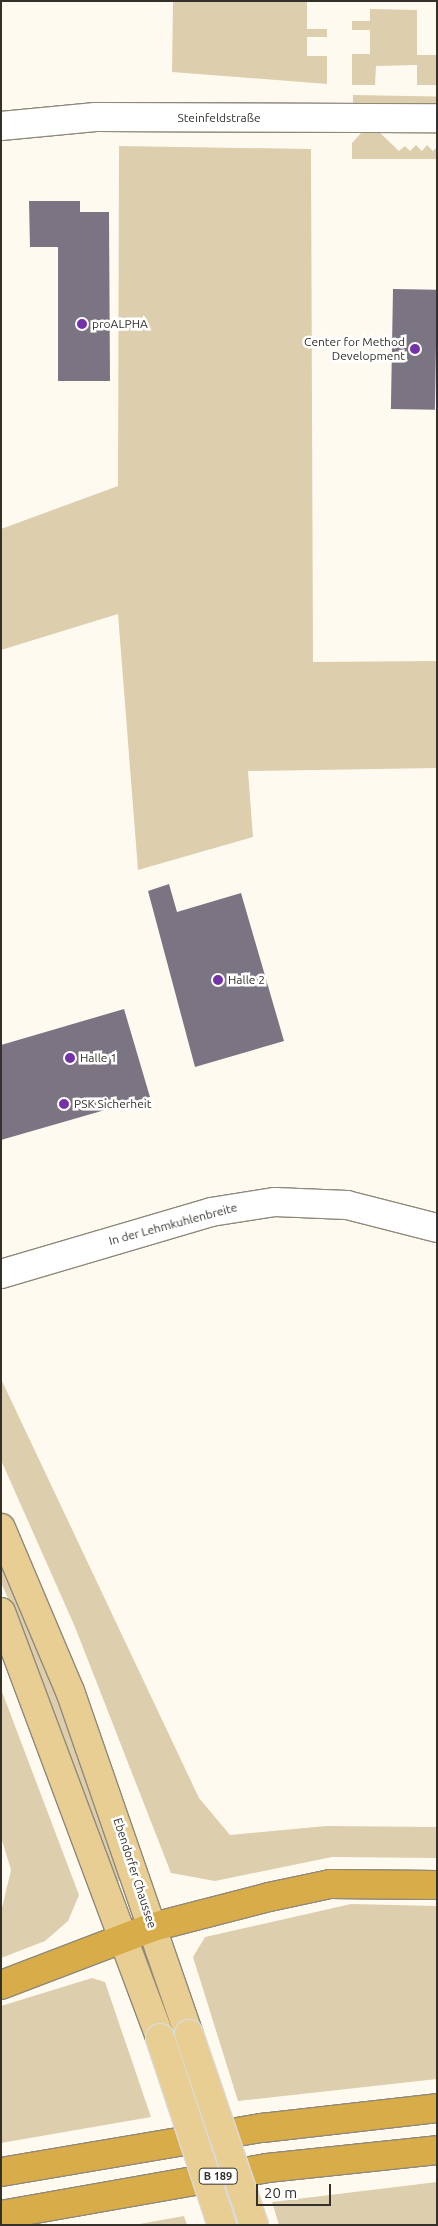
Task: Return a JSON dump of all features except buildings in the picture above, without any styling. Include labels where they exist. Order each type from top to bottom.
[{"type":"highway","points":[[1,1985],[153,1927],[330,1884],[437,1885]]},
{"type":"highway","points":[[1,2172],[156,2143],[437,2108]]},
{"type":"highway","name":"B 189","points":[[1,2215],[267,2168],[437,2150]]},
{"type":"main road","name":"Ebendorfer Chaussee","points":[[1,1528],[70,1691],[153,1927],[254,2225]]},
{"type":"main road","points":[[1,1612],[121,1938],[160,2038],[222,2225]]},
{"type":"street","name":"Steinfeldstraße","points":[[1,126],[96,117],[437,118]]},
{"type":"street","name":"In der Lehmkuhlenbreite","points":[[1,1274],[182,1220],[267,1203],[347,1205],[437,1228]]},
{"type":"shaded area","points":[[173,1],[307,1],[307,29],[327,29],[327,37],[307,37],[307,56],[327,56],[327,84],[172,72]]},
{"type":"shaded area","points":[[370,9],[417,10],[417,55],[437,55],[437,85],[417,85],[417,65],[376,66],[375,85],[352,85],[352,54],[370,54],[370,30],[352,30],[352,21],[370,21]]},
{"type":"shaded area","points":[[353,95],[437,96],[437,110],[353,109]]},
{"type":"shaded area","points":[[378,131],[399,151],[405,146],[410,151],[416,145],[422,151],[427,145],[433,151],[437,147],[437,159],[352,159],[352,143],[362,132]]},
{"type":"shaded area","points":[[119,146],[311,149],[313,662],[437,661],[437,768],[248,771],[253,837],[138,870],[118,614],[1,650],[1,529],[118,486]]},
{"type":"shaded area","points":[[1,1379],[199,1798],[230,1835],[326,1826],[437,1827],[437,1858],[332,1857],[215,1881],[171,1873],[75,1627],[1,1460]]},
{"type":"shaded area","points":[[1,1563],[47,1666],[124,1879],[114,1883],[42,1680],[1,1582]]},
{"type":"shaded area","points":[[1,1689],[79,1895],[68,1921],[45,1941],[1,1958],[1,1912],[11,1870],[1,1837]]},
{"type":"shaded area","points":[[351,1904],[437,1906],[437,2079],[238,2101],[193,1957],[205,1937]]},
{"type":"shaded area","points":[[92,1978],[105,1982],[151,2117],[1,2143],[1,2006]]},
{"type":"shaded area","points":[[437,2182],[437,2225],[279,2225],[272,2202]]},
{"type":"shaded area","points":[[184,2216],[187,2225],[134,2225]]},
{"type":"place","name":"proALPHA","points":[[82,324]]},
{"type":"place","name":"Center for Method Development","points":[[415,349]]},
{"type":"place","name":"Halle 2","points":[[218,980]]},
{"type":"place","name":"Halle 1","points":[[70,1058]]},
{"type":"place","name":"PSK Sicherheit","points":[[64,1104]]}]
